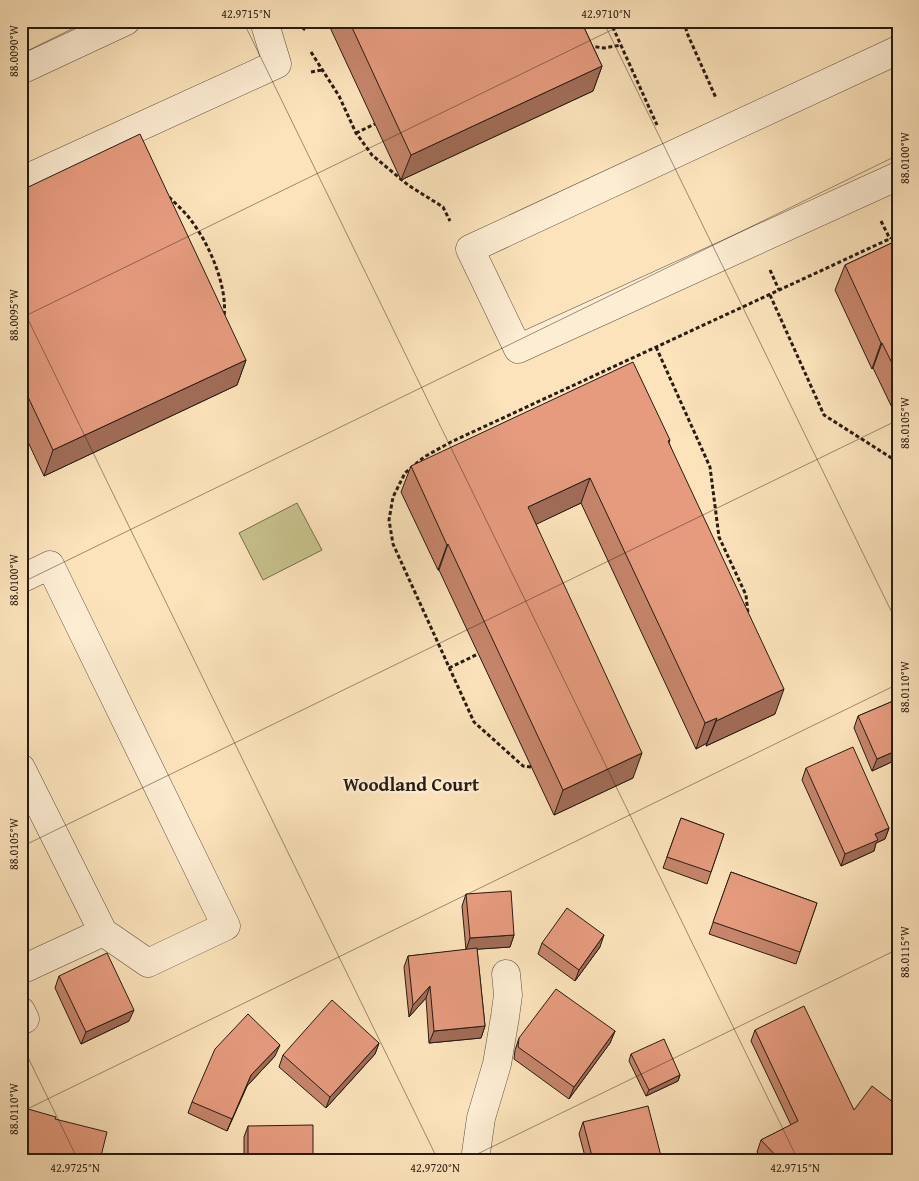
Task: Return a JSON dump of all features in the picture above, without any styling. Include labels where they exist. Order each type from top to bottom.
[{"type":"lane","points":[[21,70],[126,21]]},
{"type":"lane","points":[[21,181],[276,64],[264,21]]},
{"type":"lane","points":[[898,50],[470,249],[518,349],[898,176]]},
{"type":"lane","points":[[21,579],[50,565],[226,926],[148,963],[103,932],[21,768]]},
{"type":"lane","points":[[21,970],[103,932]]},
{"type":"lane","points":[[475,1160],[481,1118],[497,1064],[505,1017],[508,995],[506,974]]},
{"type":"lane","points":[[21,1011],[25,1019],[21,1020]]},
{"type":"path","points":[[300,35],[306,26],[316,21]]},
{"type":"path","points":[[610,21],[671,156]]},
{"type":"path","points":[[684,21],[687,33],[730,128]]},
{"type":"path","points":[[584,42],[589,46],[604,48],[621,45]]},
{"type":"path","points":[[309,49],[338,96],[356,133],[372,156],[408,185],[443,207]]},
{"type":"path","points":[[356,133],[376,124]]},
{"type":"path","points":[[163,192],[191,220],[213,258],[223,288],[224,318]]},
{"type":"path","points":[[175,214],[183,211]]},
{"type":"path","points":[[531,767],[523,766],[474,722],[393,544],[389,520],[393,496],[405,473],[424,457],[450,442],[898,235]]},
{"type":"path","points":[[884,242],[887,249]]},
{"type":"path","points":[[770,295],[824,416],[893,459],[897,463],[898,469]]},
{"type":"path","points":[[656,347],[710,466],[719,537],[746,595],[748,621]]},
{"type":"path","points":[[556,393],[559,400]]},
{"type":"path","points":[[450,442],[454,450]]},
{"type":"path","points":[[715,548],[722,544]]},
{"type":"path","points":[[449,668],[478,654]]},
{"type":"shaded area","points":[[297,503],[322,550],[263,580],[239,533]]},
{"type":"building","points":[[349,21],[581,21],[602,66],[411,155]]},
{"type":"building","points":[[140,134],[246,360],[53,450],[21,382],[21,189]]},
{"type":"building","points":[[898,240],[898,375],[845,265]]},
{"type":"building","points":[[633,362],[784,689],[716,721],[717,718],[705,723],[590,478],[528,507],[642,753],[563,790],[411,466]]},
{"type":"building","points":[[898,699],[898,750],[877,759],[858,716]]},
{"type":"building","points":[[853,747],[889,828],[875,834],[878,840],[845,854],[806,768]]},
{"type":"building","points":[[681,818],[724,834],[711,872],[667,857]]},
{"type":"building","points":[[731,872],[817,903],[800,952],[713,922]]},
{"type":"building","points":[[511,891],[514,935],[470,938],[466,894]]},
{"type":"building","points":[[567,908],[604,935],[579,970],[542,943]]},
{"type":"building","points":[[477,948],[485,1026],[434,1031],[430,986],[413,1005],[408,956]]},
{"type":"building","points":[[107,953],[134,1010],[86,1032],[59,976]]},
{"type":"building","points":[[556,989],[615,1031],[574,1087],[518,1047],[519,1038]]},
{"type":"building","points":[[332,1000],[379,1043],[330,1097],[283,1055]]},
{"type":"building","points":[[804,1006],[854,1110],[872,1086],[898,1106],[898,1160],[780,1160],[761,1140],[798,1121],[755,1030]]},
{"type":"building","points":[[248,1014],[280,1045],[251,1075],[232,1119],[192,1102],[215,1049]]},
{"type":"building","points":[[664,1039],[680,1075],[649,1090],[631,1054]]},
{"type":"building","points":[[648,1106],[662,1160],[593,1160],[583,1122]]},
{"type":"building","points":[[21,1107],[56,1117],[55,1119],[107,1132],[100,1160],[31,1160],[21,1157]]},
{"type":"building","points":[[313,1125],[313,1160],[248,1160],[248,1126]]},
{"type":"building","points":[[722,1156],[723,1160],[714,1160]]},
{"type":"district","name":"Woodland Court","points":[[411,784]]}]
